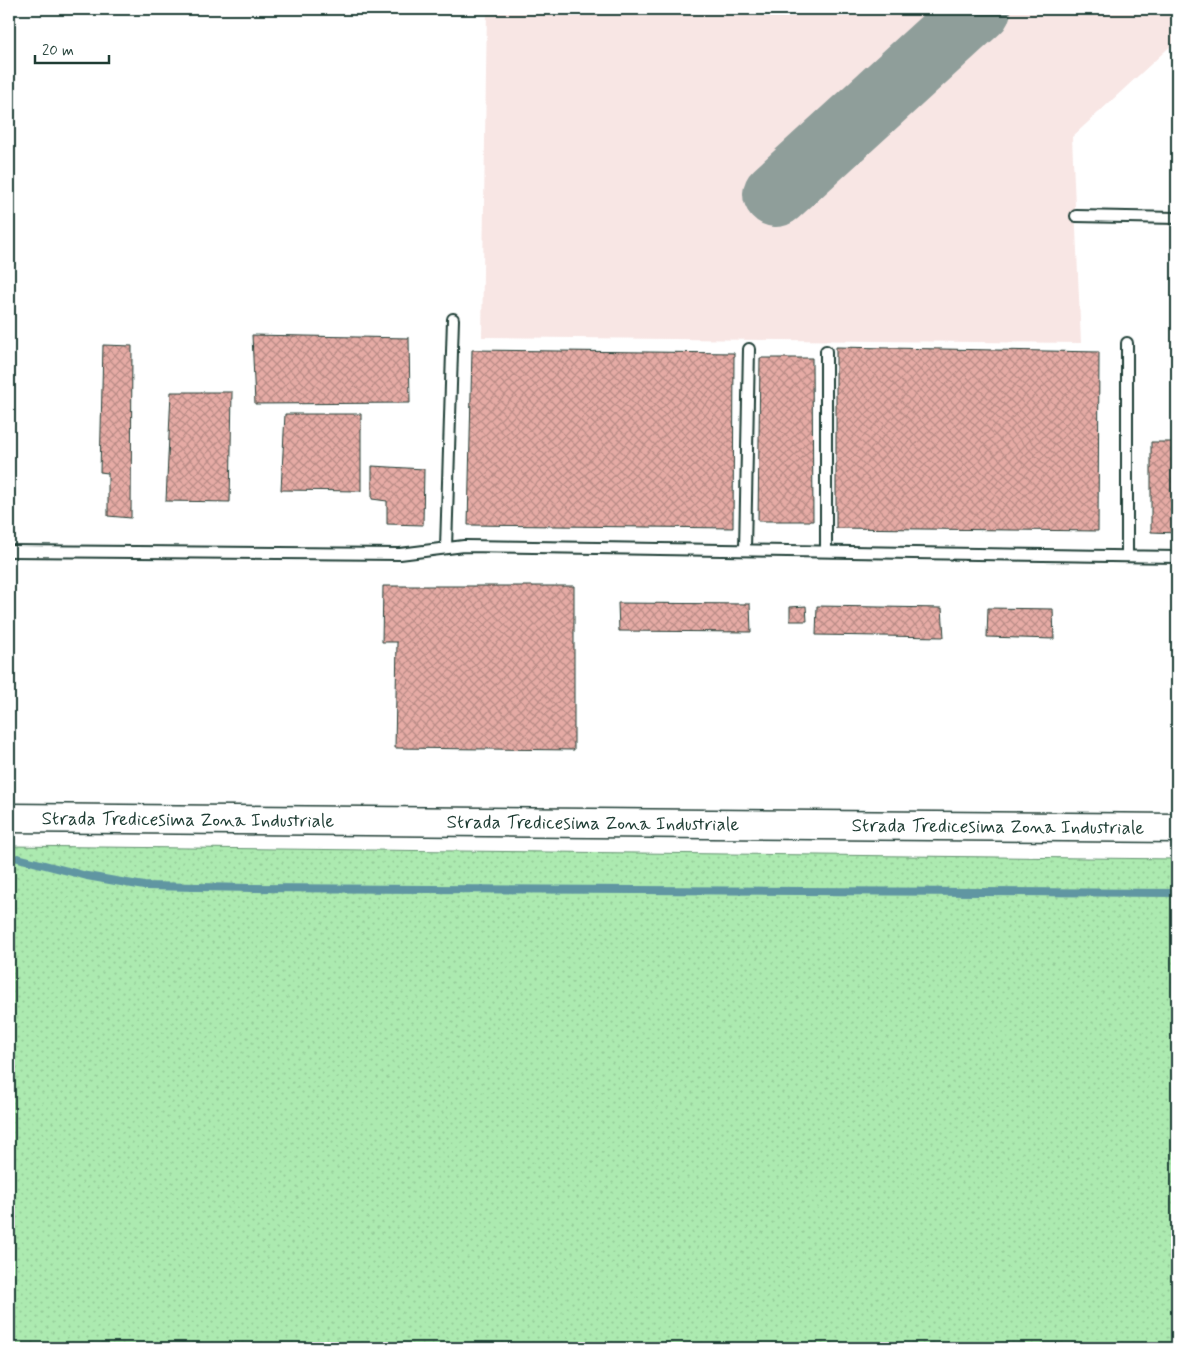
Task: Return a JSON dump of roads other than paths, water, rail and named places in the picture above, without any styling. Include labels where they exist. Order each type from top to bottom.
[{"type":"street","name":"Strada Tredicesima Zona Industriale","points":[[9,818],[1177,828]]},
{"type":"lane","points":[[1076,216],[1177,218]]},
{"type":"lane","points":[[446,548],[453,319]]},
{"type":"lane","points":[[1127,344],[1127,556]]},
{"type":"lane","points":[[745,550],[749,349]]},
{"type":"lane","points":[[826,351],[826,551]]},
{"type":"lane","points":[[9,551],[400,554],[464,546],[1177,557]]},
{"type":"waterway","points":[[18,858],[87,876],[144,886],[1177,893]]}]
